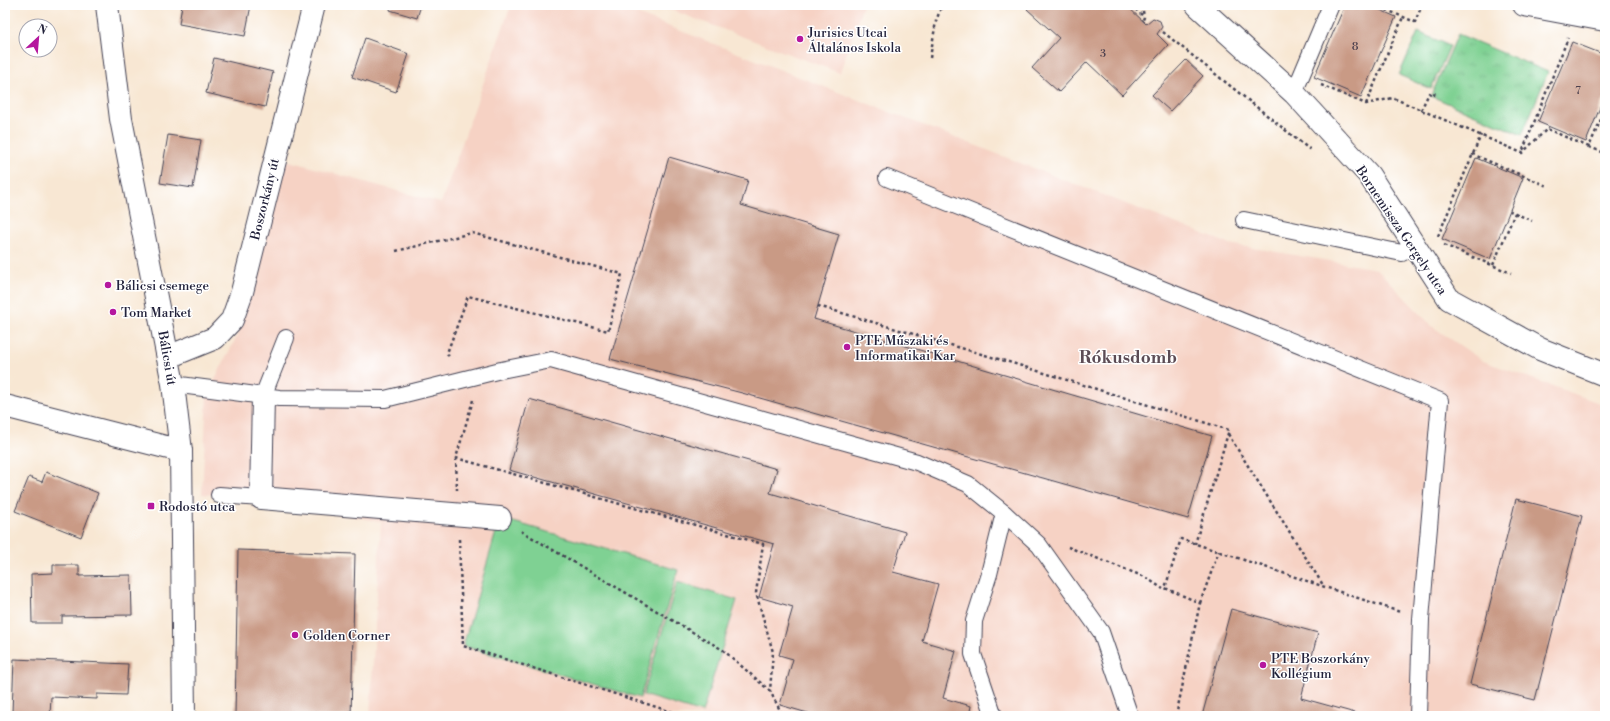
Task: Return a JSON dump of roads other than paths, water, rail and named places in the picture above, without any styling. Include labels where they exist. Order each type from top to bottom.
[{"type":"street","name":"Bálicsi út","points":[[107,5],[121,119],[173,384],[181,452],[184,716]]},
{"type":"street","name":"Boszorkány út","points":[[168,357],[215,338],[232,320],[242,292],[314,5]]},
{"type":"street","name":"Bornemissza Gergely utca","points":[[1197,5],[1298,84],[1369,175],[1449,299],[1540,349],[1605,375]]},
{"type":"street","points":[[1524,5],[1605,20]]},
{"type":"street","points":[[263,396],[261,498],[500,518]]},
{"type":"street","points":[[5,406],[181,452]]},
{"type":"lane","points":[[1298,84],[1331,5]]},
{"type":"lane","points":[[887,178],[1440,401],[1421,619],[1418,716]]},
{"type":"lane","points":[[1244,220],[1402,253],[1413,245]]},
{"type":"lane","points":[[263,396],[286,338]]},
{"type":"lane","points":[[173,384],[279,398],[385,399],[550,360],[917,462],[968,484],[1040,544],[1101,632],[1130,716]]},
{"type":"lane","points":[[219,495],[261,498]]},
{"type":"lane","points":[[994,716],[972,654],[974,621],[989,574],[1004,513]]},
{"type":"place","name":"Jurisics Utcai Általános Iskola","points":[[800,39]]},
{"type":"place","name":"Bálicsi csemege","points":[[108,285]]},
{"type":"place","name":"Tom Market","points":[[113,312]]},
{"type":"place","name":"PTE Műszaki és Informatikai Kar","points":[[847,347]]},
{"type":"place","name":"Rodostó utca","points":[[151,506]]},
{"type":"place","name":"Golden Corner","points":[[295,635]]},
{"type":"place","name":"PTE Boszorkány Kollégium","points":[[1263,665]]},
{"type":"district","name":"Rókusdomb","points":[[1128,357]]}]
